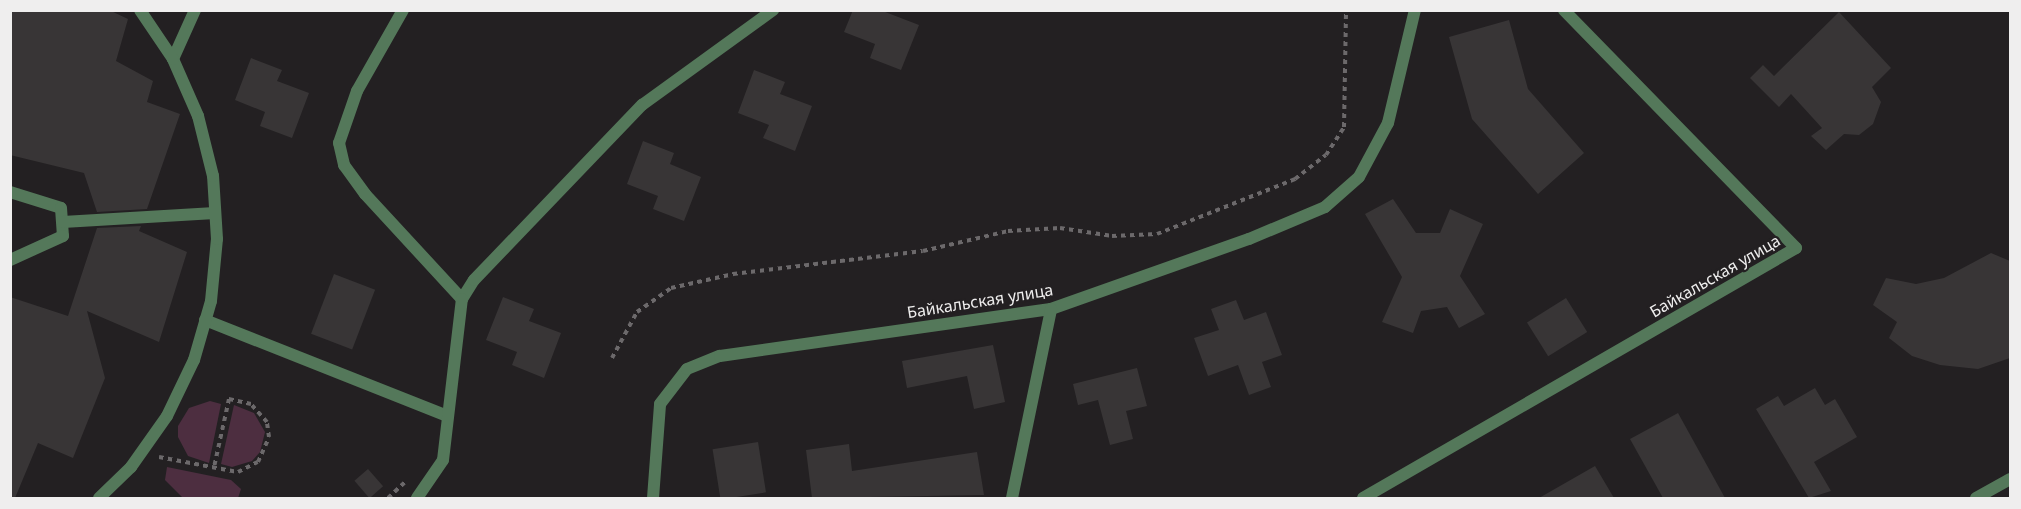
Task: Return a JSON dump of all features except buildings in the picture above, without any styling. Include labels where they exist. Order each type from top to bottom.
[{"type":"street","points":[[99,498],[141,453],[167,417],[194,360],[205,320],[217,239],[213,176],[198,116],[173,59],[140,10]]},
{"type":"street","points":[[173,59],[195,10]]},
{"type":"street","points":[[403,10],[357,91],[339,143],[344,165],[365,194],[462,299]]},
{"type":"street","points":[[417,498],[443,460],[462,299],[474,280],[642,105],[773,10]]},
{"type":"street","name":"Байкальская улица","points":[[653,498],[660,404],[687,369],[720,356],[1051,309],[1249,239],[1325,207],[1359,177],[1388,123],[1415,10]]},
{"type":"street","name":"Байкальская улица","points":[[1363,498],[1796,248],[1564,10]]},
{"type":"street","points":[[10,192],[61,208],[63,222],[63,236],[10,260]]},
{"type":"street","points":[[63,222],[215,213]]},
{"type":"street","points":[[1012,498],[1051,309]]},
{"type":"street","points":[[205,320],[448,416]]},
{"type":"street","points":[[1976,498],[2010,479]]},
{"type":"path","points":[[612,358],[638,312],[671,288],[733,274],[923,251],[1008,231],[1060,228],[1112,236],[1156,234],[1295,179],[1326,155],[1344,127],[1346,10]]},
{"type":"path","points":[[141,453],[238,472],[258,462],[266,450],[267,422],[251,404],[229,399],[214,467]]},
{"type":"path","points":[[388,498],[410,477]]},
{"type":"shaded area","points":[[210,401],[221,404],[209,463],[188,456],[178,437],[178,426],[189,408]]},
{"type":"shaded area","points":[[234,405],[254,413],[265,432],[260,452],[252,461],[232,467],[221,464]]},
{"type":"shaded area","points":[[167,467],[231,480],[241,489],[238,498],[183,498],[165,480]]}]
